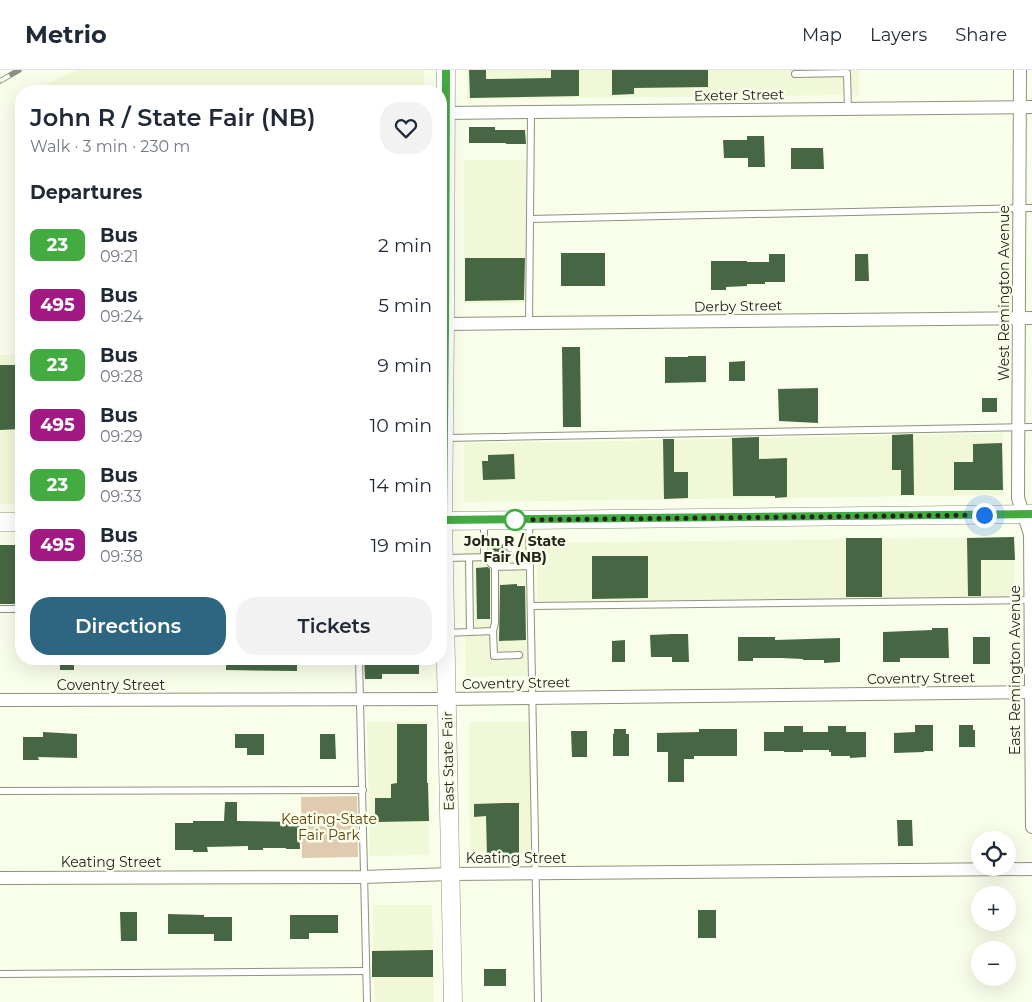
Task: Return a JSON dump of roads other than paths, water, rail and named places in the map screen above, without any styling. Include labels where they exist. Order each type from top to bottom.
[{"type":"street","name":"East State Fair","points":[[446,70],[446,85]]},
{"type":"street","name":"West Remington Avenue","points":[[1020,70],[1026,107],[1026,209],[1019,318],[1018,498],[1028,514]]},
{"type":"street","name":"Exeter Street","points":[[447,113],[1026,107]]},
{"type":"street","name":"Derby Street","points":[[447,324],[1032,318]]},
{"type":"street","points":[[447,520],[1028,514]]},
{"type":"street","name":"East Remington Avenue","points":[[1028,514],[1031,600],[1032,827]]},
{"type":"street","points":[[0,522],[15,522]]},
{"type":"street","name":"East State Fair","points":[[445,665],[454,1002]]},
{"type":"street","name":"Coventry Street","points":[[0,700],[446,699],[1031,692]]},
{"type":"street","name":"Keating Street","points":[[0,878],[363,877],[536,873],[1032,870]]},
{"type":"lane","points":[[795,74],[847,72],[848,109]]},
{"type":"lane","points":[[529,324],[531,112]]},
{"type":"lane","points":[[530,218],[1026,209]]},
{"type":"lane","points":[[447,438],[1032,427]]},
{"type":"lane","points":[[484,520],[484,557],[495,567],[527,566]]},
{"type":"lane","points":[[529,520],[527,566],[531,606],[538,1002]]},
{"type":"lane","points":[[510,548],[513,548],[527,566]]},
{"type":"lane","points":[[484,549],[492,549]]},
{"type":"lane","points":[[510,556],[518,556]]},
{"type":"lane","points":[[447,558],[493,557]]},
{"type":"lane","points":[[469,558],[473,585],[470,632]]},
{"type":"lane","points":[[495,567],[494,656],[519,655]]},
{"type":"lane","points":[[531,606],[1031,600]]},
{"type":"lane","points":[[0,609],[15,609]]},
{"type":"lane","points":[[447,633],[493,631]]},
{"type":"lane","points":[[359,665],[367,1002]]},
{"type":"lane","points":[[0,791],[363,790]]},
{"type":"lane","points":[[0,974],[366,971]]},
{"type":"railway","points":[[0,81],[19,70]]},
{"type":"place","name":"John R / State Fair (NB)","points":[[515,520]]},
{"type":"park label","name":"Keating-State Fair Park","points":[[329,828]]}]
